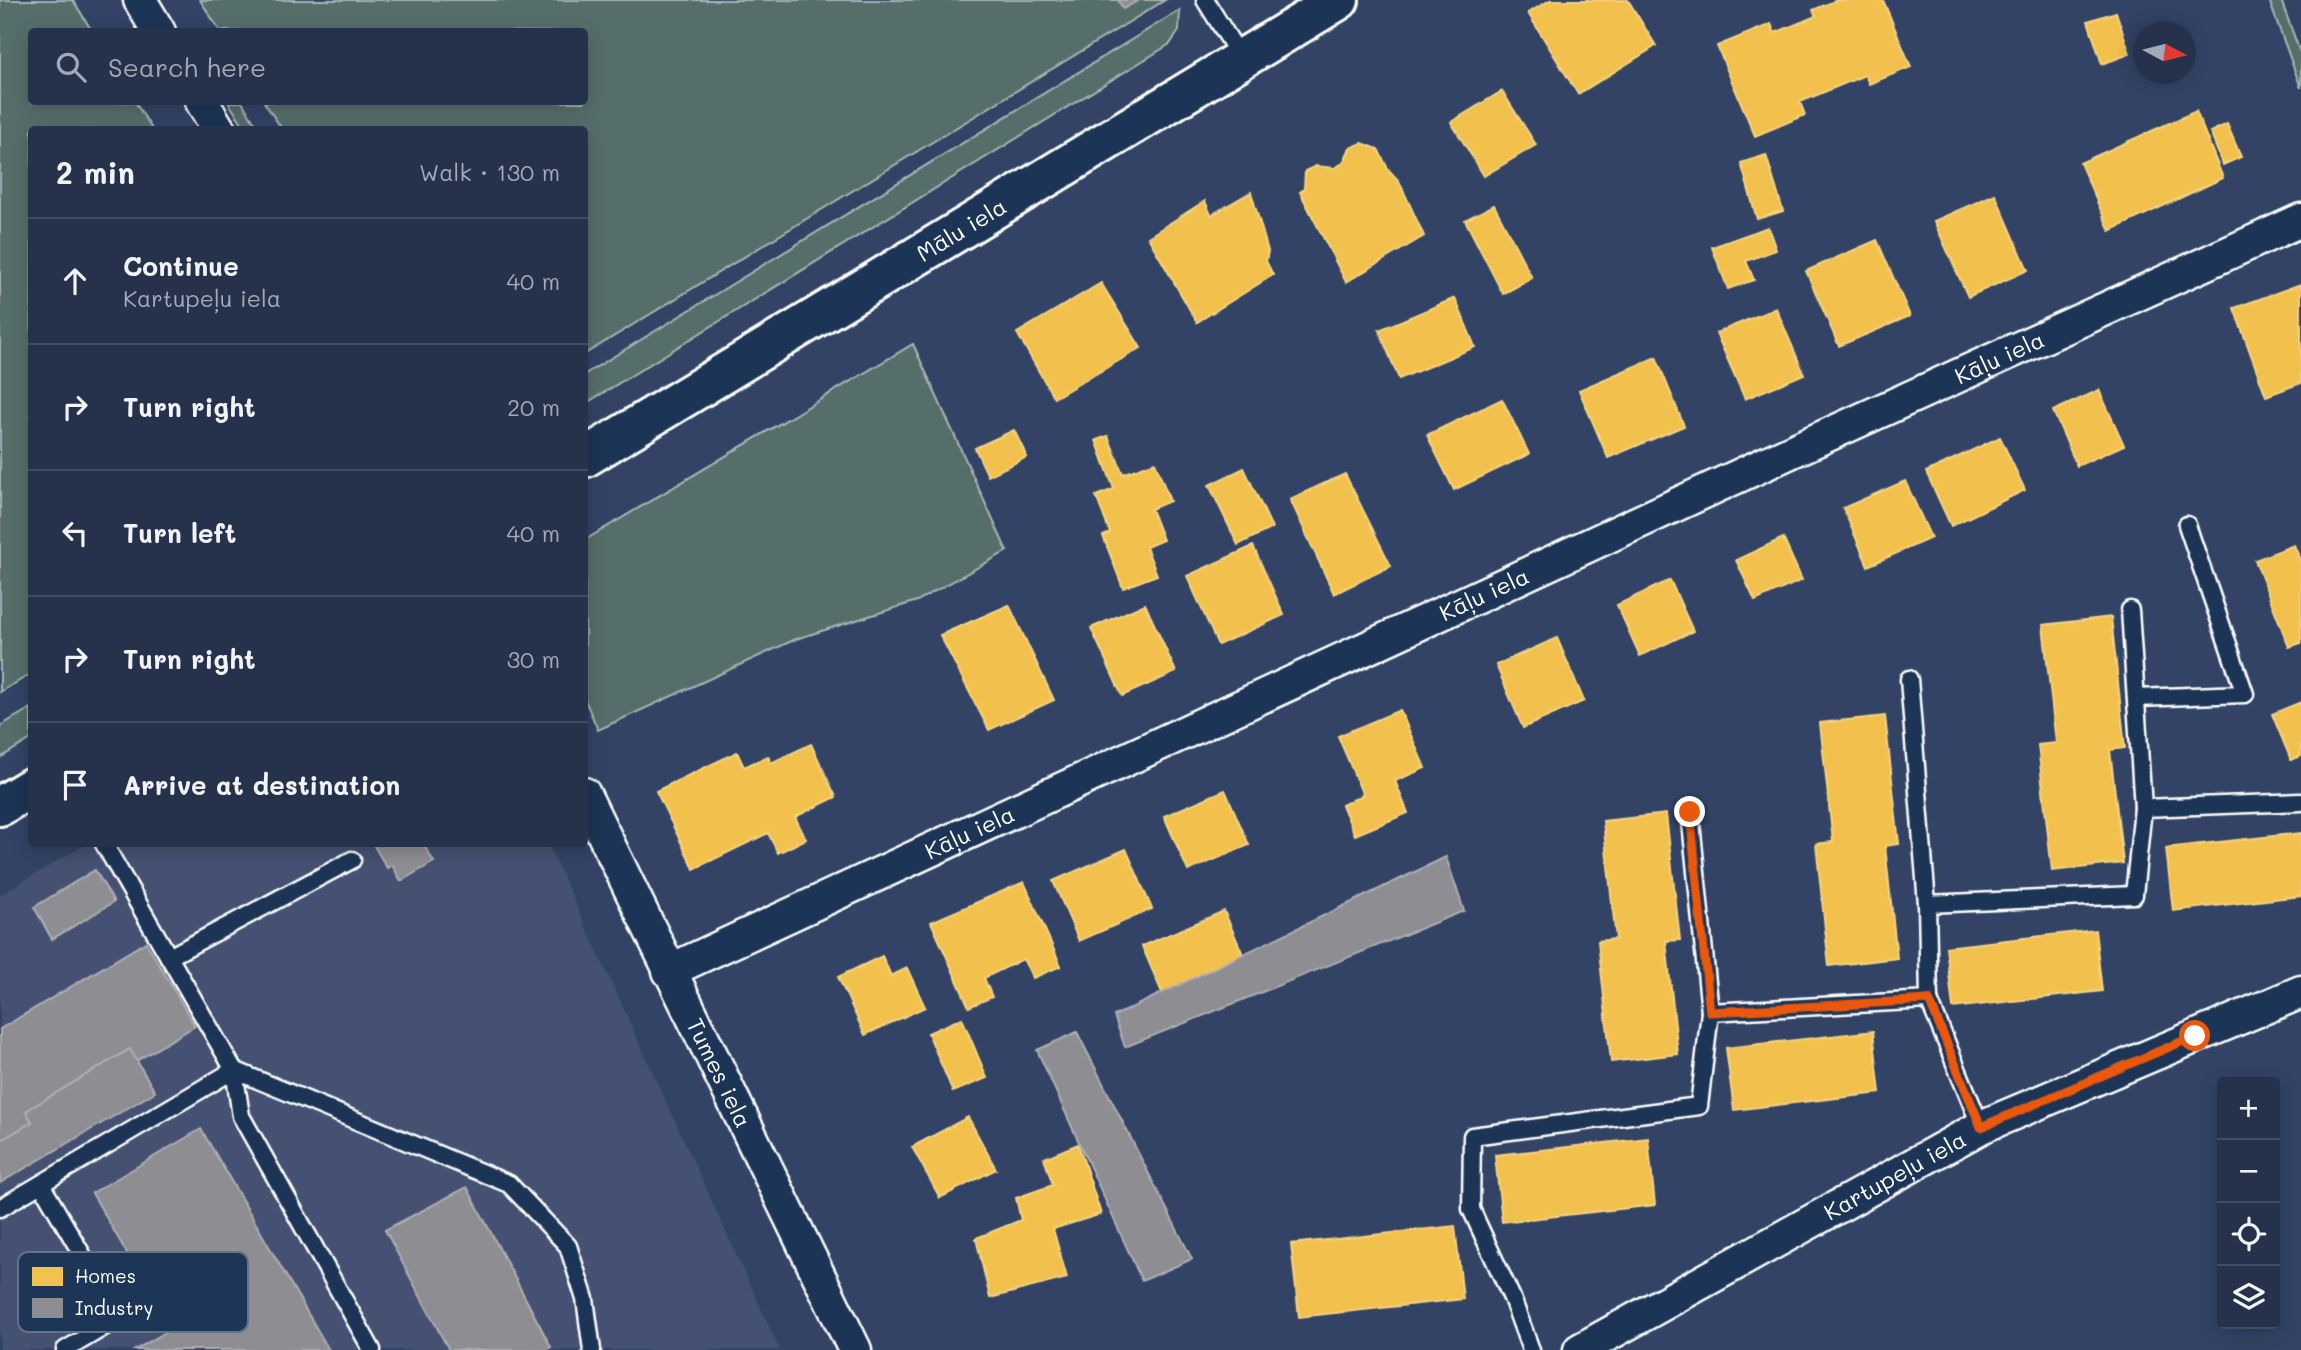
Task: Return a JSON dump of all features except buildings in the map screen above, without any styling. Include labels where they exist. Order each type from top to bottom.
[{"type":"street","points":[[139,0],[156,28]]},
{"type":"street","name":"Mālu iela","points":[[588,456],[1339,0]]},
{"type":"street","points":[[204,105],[217,126]]},
{"type":"street","name":"Kāļu iela","points":[[669,971],[1738,476],[2301,220]]},
{"type":"street","points":[[0,806],[28,789]]},
{"type":"street","name":"Tumes iela","points":[[588,802],[855,1350]]},
{"type":"street","name":"Kartupeļu iela","points":[[1580,1350],[1981,1127],[2301,992]]},
{"type":"lane","points":[[1205,0],[1241,58]]},
{"type":"lane","points":[[2136,698],[2245,694],[2187,525]]},
{"type":"lane","points":[[1927,904],[2134,895],[2143,808],[2130,610]]},
{"type":"lane","points":[[1909,679],[1927,904],[1929,1000],[1981,1127]]},
{"type":"lane","points":[[2143,808],[2301,802]]},
{"type":"lane","points":[[1531,1350],[1512,1298],[1471,1209],[1472,1136],[1699,1106],[1710,1012],[1690,812]]},
{"type":"lane","points":[[106,847],[234,1070],[240,1116],[372,1350]]},
{"type":"lane","points":[[169,957],[352,859]]},
{"type":"lane","points":[[1710,1012],[1929,1000]]},
{"type":"lane","points":[[0,1208],[234,1070]]},
{"type":"lane","points":[[234,1070],[509,1184],[568,1246],[585,1299],[592,1350]]},
{"type":"lane","points":[[41,1184],[81,1252]]},
{"type":"lane","points":[[65,1350],[95,1332]]},
{"type":"shaded area","points":[[81,847],[549,847],[780,1350],[0,1350],[0,895]]},
{"type":"green space","points":[[0,0],[73,0],[90,28],[28,28],[28,105],[137,105],[150,126],[28,126],[28,676],[0,692]]},
{"type":"green space","points":[[200,0],[1165,0],[588,352],[588,126],[280,126],[266,105],[588,105],[588,28],[218,28]]},
{"type":"green space","points":[[2269,0],[2281,0],[2301,55],[2301,88]]},
{"type":"green space","points":[[1180,10],[1179,31],[1170,44],[588,402],[588,372]]},
{"type":"green space","points":[[230,105],[244,105],[257,126],[244,126]]},
{"type":"green space","points":[[913,344],[1007,551],[917,601],[796,639],[598,730],[588,707],[588,538]]},
{"type":"green space","points":[[28,710],[28,741],[0,758],[0,726]]},
{"type":"route","points":[[1690,812],[1710,1012],[1929,1000],[1981,1127],[2195,1036]]}]
